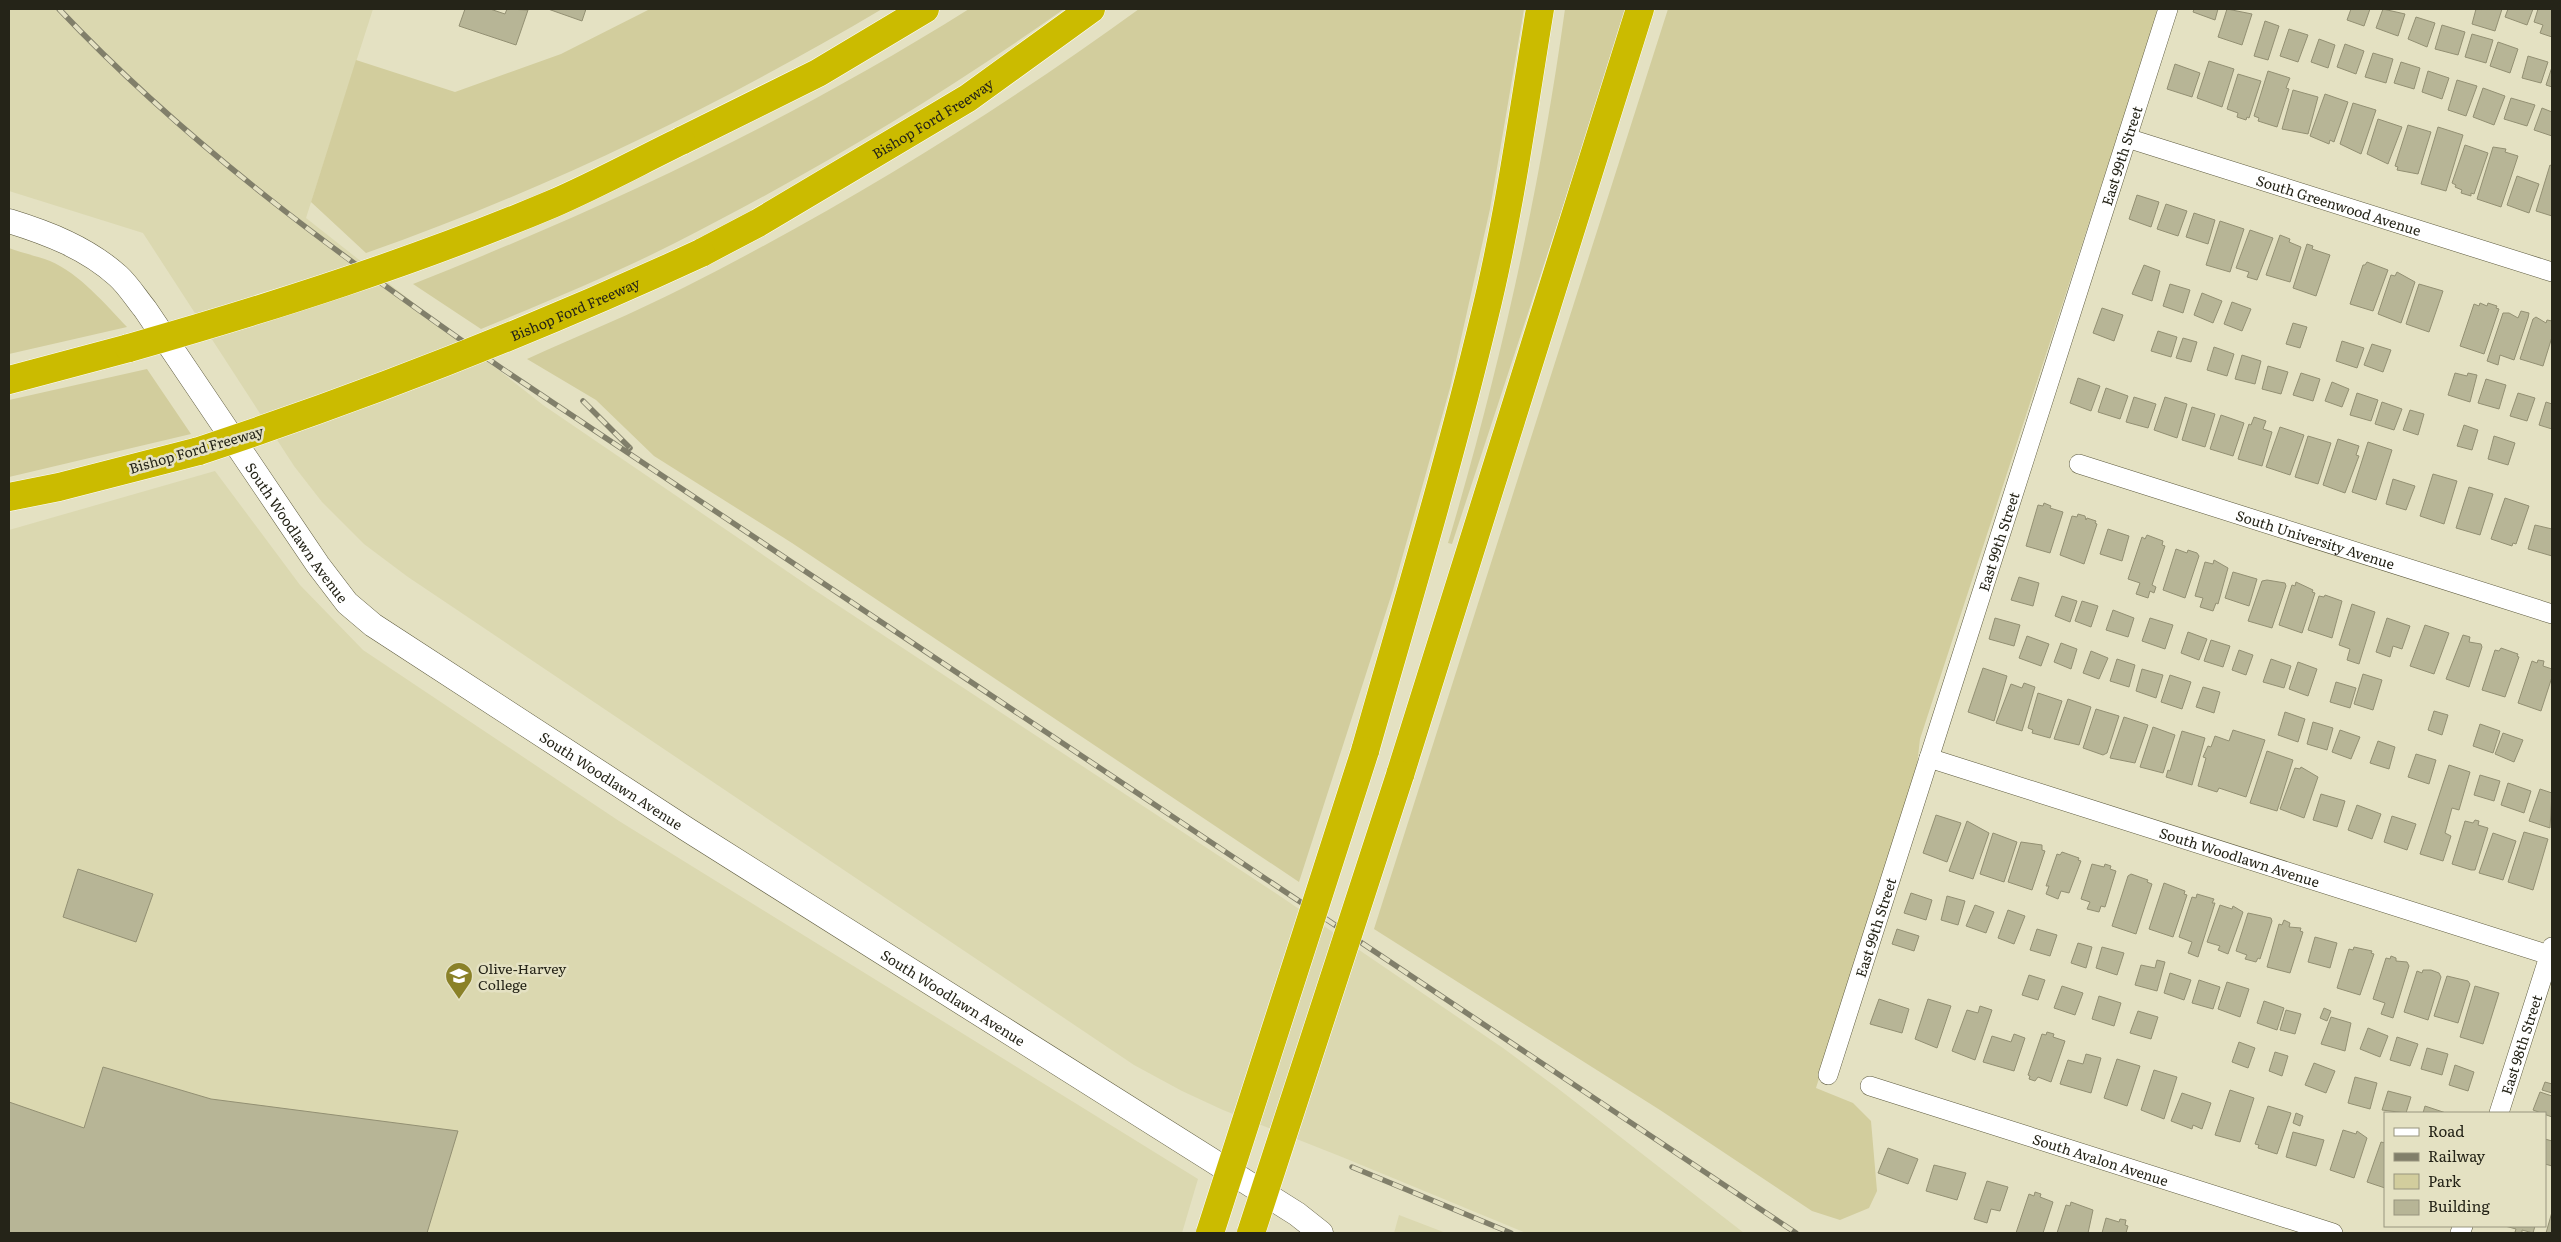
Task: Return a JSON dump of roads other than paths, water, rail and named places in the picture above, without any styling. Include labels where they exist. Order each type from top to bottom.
[{"type":"highway","points":[[9,380],[129,348],[298,298],[461,240],[554,202],[818,73],[925,9]]},
{"type":"highway","name":"Bishop Ford Freeway","points":[[9,497],[59,487],[199,450],[303,416],[447,363],[603,298],[701,253],[758,223],[968,98],[1091,9]]},
{"type":"highway","points":[[1210,1233],[1365,751],[1442,480],[1485,316],[1513,173],[1540,9]]},
{"type":"highway","points":[[1251,1233],[1400,775],[1640,9]]},
{"type":"street","name":"East 99th Street","points":[[1828,1076],[2168,9]]},
{"type":"street","name":"South Greenwood Avenue","points":[[2127,138],[2552,272]]},
{"type":"street","name":"South Woodlawn Avenue","points":[[9,221],[64,240],[91,256],[118,276],[145,309],[318,565],[347,603],[373,625],[688,830],[1297,1214],[1321,1233]]},
{"type":"street","name":"South University Avenue","points":[[2078,464],[2552,614]]},
{"type":"street","name":"South Woodlawn Avenue","points":[[1929,758],[2551,953]]},
{"type":"street","name":"East 98th Street","points":[[2499,1112],[2551,953]]},
{"type":"street","name":"South Avalon Avenue","points":[[1870,1086],[2334,1233]]},
{"type":"railway","points":[[59,9],[162,109],[217,156],[329,245],[445,329],[1796,1233]]},
{"type":"railway","points":[[583,401],[630,448]]},
{"type":"railway","points":[[1352,1167],[1511,1233]]},
{"type":"place","name":"Olive-Harvey College","points":[[459,1000]]}]
